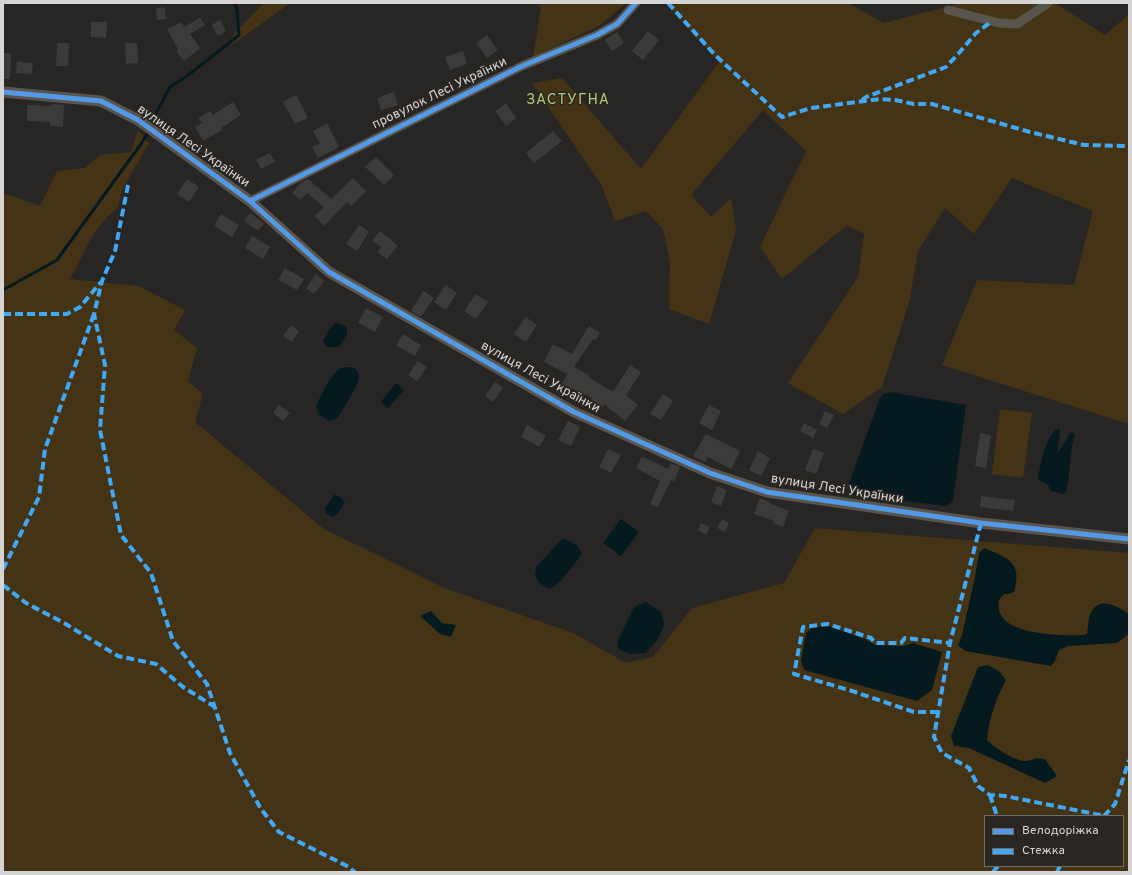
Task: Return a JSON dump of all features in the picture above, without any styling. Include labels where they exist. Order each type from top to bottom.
[{"type":"street","name":"провулок Лесі Українки","points":[[250,201],[522,66],[598,35],[618,24],[636,3]]},
{"type":"street","points":[[948,10],[999,23],[1018,24],[1048,3]]},
{"type":"street","name":"вулиця Лесі Українки","points":[[3,92],[101,101],[138,120],[250,201],[328,272],[574,412],[710,473],[767,492],[981,522],[1129,539]]},
{"type":"shaded area","points":[[264,3],[290,3],[232,45],[233,35]]},
{"type":"shaded area","points":[[537,3],[626,3],[599,26],[533,57],[541,8]]},
{"type":"shaded area","points":[[848,3],[884,23],[961,3],[1055,3],[1105,35],[1129,14],[1129,424],[942,365],[977,280],[1074,285],[1093,211],[1012,178],[974,234],[945,208],[918,251],[910,299],[882,387],[843,414],[788,383],[858,277],[864,234],[847,225],[782,279],[760,247],[806,151],[763,110],[691,195],[711,217],[731,198],[736,230],[709,324],[669,309],[670,263],[663,229],[646,211],[615,221],[602,186],[532,83],[562,78],[641,169],[719,62],[666,4]]},
{"type":"shaded area","points":[[138,130],[149,143],[122,190],[118,207],[107,217],[94,233],[70,279],[138,286],[185,310],[174,330],[197,348],[188,381],[203,394],[195,422],[324,529],[447,589],[573,633],[626,663],[653,657],[692,608],[784,583],[815,528],[1129,553],[1129,872],[3,872],[3,193],[40,206],[57,171],[85,168],[100,155],[131,152]]},
{"type":"shaded area","points":[[1000,409],[1032,413],[1023,478],[992,474]]},
{"type":"water","points":[[336,322],[347,327],[347,334],[339,347],[327,347],[323,341],[329,330]]},
{"type":"water","points":[[351,367],[356,369],[359,375],[357,385],[341,413],[336,419],[330,421],[319,415],[316,406],[327,385],[337,371],[341,368]]},
{"type":"water","points":[[396,383],[404,390],[388,408],[381,402]]},
{"type":"water","points":[[890,392],[966,405],[953,500],[946,506],[853,495],[849,483],[880,398],[883,394]]},
{"type":"water","points":[[1058,428],[1060,431],[1057,454],[1071,432],[1075,434],[1066,493],[1062,494],[1051,491],[1048,485],[1038,479],[1046,444]]},
{"type":"water","points":[[334,495],[339,496],[345,502],[339,512],[333,517],[326,513],[325,508]]},
{"type":"water","points":[[621,519],[639,532],[621,556],[603,543]]},
{"type":"water","points":[[563,538],[577,545],[582,554],[561,581],[550,589],[541,585],[535,576],[536,567]]},
{"type":"water","points":[[984,548],[1006,558],[1015,567],[1016,582],[1014,592],[1004,594],[999,600],[999,612],[1005,620],[1014,626],[1037,633],[1073,635],[1087,634],[1089,618],[1092,611],[1096,606],[1106,604],[1118,607],[1129,614],[1129,634],[1117,643],[1068,646],[1059,650],[1055,661],[1051,666],[965,651],[958,645],[962,635],[979,553]]},
{"type":"water","points":[[646,602],[662,613],[664,625],[658,639],[646,653],[631,654],[618,649],[618,640],[634,607]]},
{"type":"water","points":[[431,611],[442,623],[456,625],[451,637],[440,634],[420,616]]},
{"type":"water","points":[[828,626],[865,639],[875,645],[903,646],[913,643],[942,652],[932,690],[917,701],[804,670],[801,661],[806,633],[813,627]]},
{"type":"water","points":[[988,665],[1000,672],[1006,680],[999,694],[989,724],[987,740],[1011,757],[1022,761],[1037,758],[1045,759],[1057,776],[1045,783],[969,748],[954,746],[951,736],[978,667]]},
{"type":"building","points":[[165,7],[166,19],[157,20],[156,8]]},
{"type":"building","points":[[200,18],[205,25],[190,34],[200,48],[184,61],[176,51],[178,49],[167,29],[181,22],[184,27]]},
{"type":"building","points":[[220,20],[226,31],[218,36],[212,25]]},
{"type":"building","points":[[91,22],[107,22],[106,38],[91,37]]},
{"type":"building","points":[[648,31],[659,40],[643,60],[632,51]]},
{"type":"building","points":[[617,32],[624,43],[612,51],[605,40]]},
{"type":"building","points":[[487,35],[498,50],[487,58],[476,43]]},
{"type":"building","points":[[57,43],[69,43],[68,66],[56,66]]},
{"type":"building","points":[[125,43],[137,43],[138,63],[126,64]]},
{"type":"building","points":[[463,51],[467,64],[450,70],[445,57]]},
{"type":"building","points":[[3,53],[11,53],[10,79],[3,79]]},
{"type":"building","points":[[17,62],[33,63],[32,74],[16,73]]},
{"type":"building","points":[[394,92],[398,105],[381,110],[377,98]]},
{"type":"building","points":[[296,95],[308,118],[295,124],[283,102]]},
{"type":"building","points":[[233,102],[241,115],[221,128],[222,130],[203,141],[195,127],[202,123],[198,118],[210,111],[213,115]]},
{"type":"building","points":[[506,103],[516,118],[506,126],[495,111]]},
{"type":"building","points":[[52,104],[64,105],[63,127],[50,126],[50,122],[27,121],[27,105],[51,106]]},
{"type":"building","points":[[327,123],[339,147],[318,158],[312,147],[320,143],[313,131]]},
{"type":"building","points":[[553,131],[562,141],[534,163],[526,153]]},
{"type":"building","points":[[270,153],[275,162],[261,169],[256,160]]},
{"type":"building","points":[[376,157],[394,175],[384,185],[365,167]]},
{"type":"building","points":[[353,178],[366,191],[351,206],[347,202],[324,226],[315,216],[324,207],[307,193],[300,200],[292,193],[301,183],[308,179],[331,199]]},
{"type":"building","points":[[187,179],[199,187],[189,202],[177,194]]},
{"type":"building","points":[[250,213],[264,223],[258,231],[244,221]]},
{"type":"building","points":[[221,214],[239,225],[232,237],[214,226]]},
{"type":"building","points":[[359,225],[369,232],[357,251],[346,244]]},
{"type":"building","points":[[380,231],[398,246],[387,259],[377,252],[381,247],[372,241]]},
{"type":"building","points":[[252,236],[270,247],[263,259],[245,248]]},
{"type":"building","points":[[285,268],[304,279],[297,290],[278,280]]},
{"type":"building","points":[[316,274],[324,281],[314,294],[306,288]]},
{"type":"building","points":[[446,285],[457,293],[446,310],[434,302]]},
{"type":"building","points":[[423,291],[434,298],[421,317],[411,311]]},
{"type":"building","points":[[476,294],[488,302],[476,319],[464,311]]},
{"type":"building","points":[[366,308],[383,317],[375,332],[358,323]]},
{"type":"building","points":[[526,317],[537,325],[526,342],[514,334]]},
{"type":"building","points":[[291,325],[299,331],[292,342],[283,336]]},
{"type":"building","points":[[589,326],[600,333],[595,340],[593,339],[574,367],[589,375],[588,377],[613,392],[630,365],[641,372],[626,395],[638,405],[625,421],[604,404],[603,407],[591,400],[592,398],[562,384],[567,374],[544,362],[553,344],[572,354]]},
{"type":"building","points":[[403,334],[421,345],[415,356],[396,346]]},
{"type":"building","points":[[418,361],[427,367],[417,381],[408,375]]},
{"type":"building","points":[[495,382],[503,388],[493,402],[485,396]]},
{"type":"building","points":[[663,394],[673,401],[661,420],[650,414]]},
{"type":"building","points":[[279,405],[290,413],[283,421],[273,413]]},
{"type":"building","points":[[709,405],[721,411],[712,430],[699,423]]},
{"type":"building","points":[[825,411],[834,415],[827,428],[819,424]]},
{"type":"building","points":[[568,421],[580,427],[571,446],[558,440]]},
{"type":"building","points":[[804,423],[817,430],[813,438],[800,431]]},
{"type":"building","points":[[527,425],[546,436],[539,447],[521,437]]},
{"type":"building","points":[[980,433],[991,435],[986,468],[975,466]]},
{"type":"building","points":[[706,434],[740,451],[731,469],[708,457],[705,462],[693,456]]},
{"type":"building","points":[[608,449],[621,455],[611,473],[599,467]]},
{"type":"building","points":[[813,449],[824,453],[816,474],[805,470]]},
{"type":"building","points":[[758,451],[770,458],[761,476],[749,470]]},
{"type":"building","points":[[642,456],[668,469],[670,463],[680,467],[674,482],[671,480],[658,507],[650,504],[660,481],[636,468]]},
{"type":"building","points":[[717,486],[727,490],[721,506],[711,502]]},
{"type":"building","points":[[981,496],[1015,500],[1013,511],[980,507]]},
{"type":"building","points":[[760,498],[789,511],[783,527],[773,523],[774,521],[754,514]]},
{"type":"building","points":[[722,519],[729,523],[725,532],[717,528]]},
{"type":"building","points":[[701,523],[710,527],[706,535],[698,530]]},
{"type":"waterway","points":[[153,119],[170,87],[187,76],[239,35],[237,9],[234,3]]},
{"type":"waterway","points":[[3,290],[57,260],[147,134]]},
{"type":"marked path","points":[[668,3],[715,55],[782,117],[811,108],[880,99],[895,100],[914,104],[932,104],[1030,132],[1084,145],[1129,146]]},
{"type":"marked path","points":[[862,100],[866,97],[946,67],[976,33],[992,21]]},
{"type":"marked path","points":[[128,185],[115,251],[102,281],[94,314],[105,365],[100,430],[121,535],[151,573],[173,641],[207,684],[230,753],[261,809],[279,832],[347,866],[355,872]]},
{"type":"marked path","points":[[3,314],[67,314],[80,307],[101,282]]},
{"type":"marked path","points":[[3,569],[39,497],[45,449],[94,314]]},
{"type":"marked path","points":[[981,523],[950,643],[934,737],[942,753],[969,768],[978,786],[990,795],[1005,796],[1100,815]]},
{"type":"marked path","points":[[3,585],[26,603],[64,623],[118,656],[156,664],[183,687],[215,707]]},
{"type":"marked path","points":[[938,712],[914,712],[849,690],[794,674],[803,627],[828,624],[871,638],[875,643],[901,643],[905,638],[950,643]]},
{"type":"marked path","points":[[1105,815],[1115,804],[1129,760]]},
{"type":"marked path","points":[[990,795],[997,815]]},
{"type":"marked path","points":[[993,872],[997,867]]},
{"type":"marked path","points":[[1057,872],[1060,867]]},
{"type":"cycle path","points":[[250,201],[522,66],[597,35],[617,24],[636,3]]},
{"type":"cycle path","points":[[3,92],[101,101],[138,120],[250,201],[329,272],[574,412],[710,473],[767,492],[981,523],[1129,539]]},
{"type":"district","name":"ЗАСТУГНА","points":[[568,101]]}]
